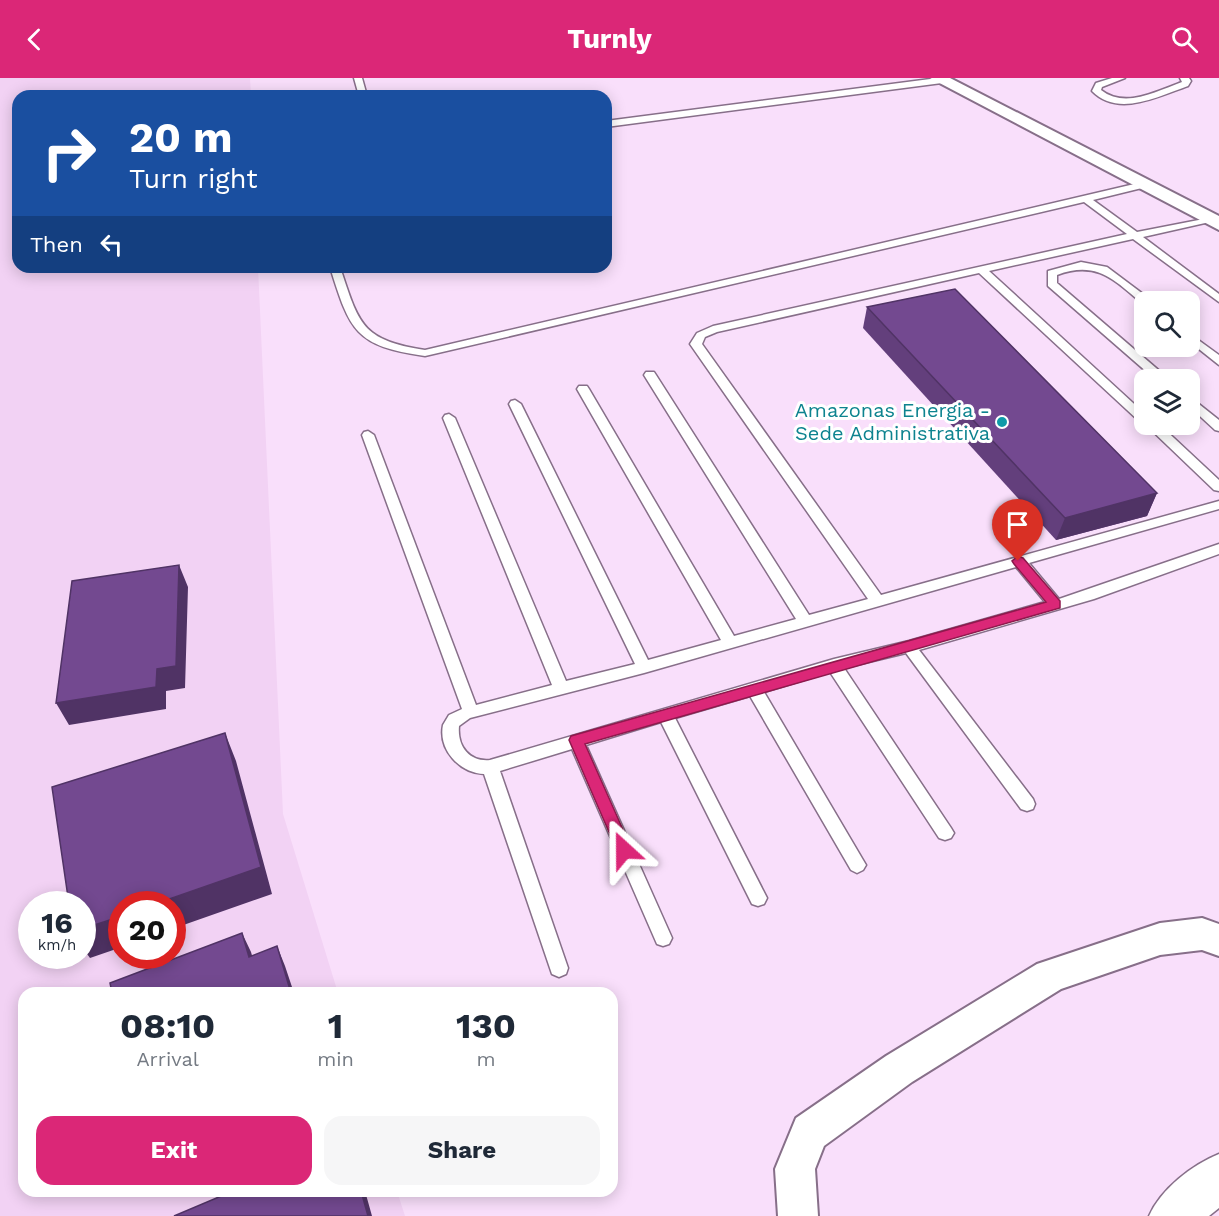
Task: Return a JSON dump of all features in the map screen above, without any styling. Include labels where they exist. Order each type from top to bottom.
[{"type":"main road","points":[[1173,1216],[1219,1177]]},
{"type":"street","points":[[940,79],[1215,221]]},
{"type":"street","points":[[798,1216],[795,1169],[810,1132],[899,1069],[1050,976],[1160,939],[1202,934],[1219,940]]},
{"type":"lane","points":[[1121,78],[1099,85],[1095,91],[1115,101],[1132,101],[1185,84],[1187,81],[1184,78]]},
{"type":"lane","points":[[612,123],[940,79]]},
{"type":"lane","points":[[337,273],[354,324],[377,343],[400,350],[425,353],[1143,185]]},
{"type":"lane","points":[[1084,198],[1219,299]]},
{"type":"lane","points":[[878,601],[696,344],[701,335],[713,329],[1215,221]]},
{"type":"lane","points":[[1134,291],[1108,270],[1089,264],[1068,266],[1052,273],[1052,284],[1134,354]]},
{"type":"lane","points":[[981,270],[1134,410]]},
{"type":"lane","points":[[1200,345],[1219,361]]},
{"type":"lane","points":[[1137,357],[1151,369]]},
{"type":"lane","points":[[650,375],[805,621]]},
{"type":"lane","points":[[583,389],[730,642]]},
{"type":"lane","points":[[515,404],[644,667]]},
{"type":"lane","points":[[1200,411],[1219,427]]},
{"type":"lane","points":[[449,418],[561,687]]},
{"type":"lane","points":[[368,435],[471,712]]},
{"type":"lane","points":[[1163,435],[1219,487]]},
{"type":"lane","points":[[1219,505],[644,667],[471,712],[459,717],[451,724],[450,732],[458,756],[468,765],[478,769],[490,767],[834,665],[909,647],[1055,604],[1199,558],[1219,549]]},
{"type":"lane","points":[[1018,561],[1055,604]]},
{"type":"lane","points":[[909,647],[1027,804]]},
{"type":"lane","points":[[834,665],[945,833]]},
{"type":"lane","points":[[755,690],[857,865]]},
{"type":"lane","points":[[666,716],[758,898]]},
{"type":"lane","points":[[576,740],[663,938]]},
{"type":"lane","points":[[490,767],[559,968]]},
{"type":"shaded area","points":[[0,78],[250,78],[251,90],[12,90],[12,273],[258,273],[283,814],[336,987],[18,987],[18,1197],[399,1197],[405,1216],[0,1216]]},
{"type":"building","name":"Amazonas Energia - Sede Administrativa","points":[[955,289],[1157,493],[1065,518],[867,307]]},
{"type":"building","points":[[179,565],[176,666],[157,669],[156,687],[56,703],[72,581]]},
{"type":"building","points":[[225,733],[261,867],[186,893],[186,891],[108,891],[108,921],[96,924],[96,891],[67,891],[52,787]]},
{"type":"building","points":[[242,933],[249,957],[277,946],[289,987],[111,987],[110,983],[147,969],[186,969],[186,954]]},
{"type":"building","points":[[219,1197],[363,1197],[368,1216],[174,1216]]},
{"type":"place","name":"Amazonas Energia - Sede Administrativa","points":[[1002,422]]},
{"type":"route","points":[[624,850],[576,740],[1055,604],[1018,561]]}]
